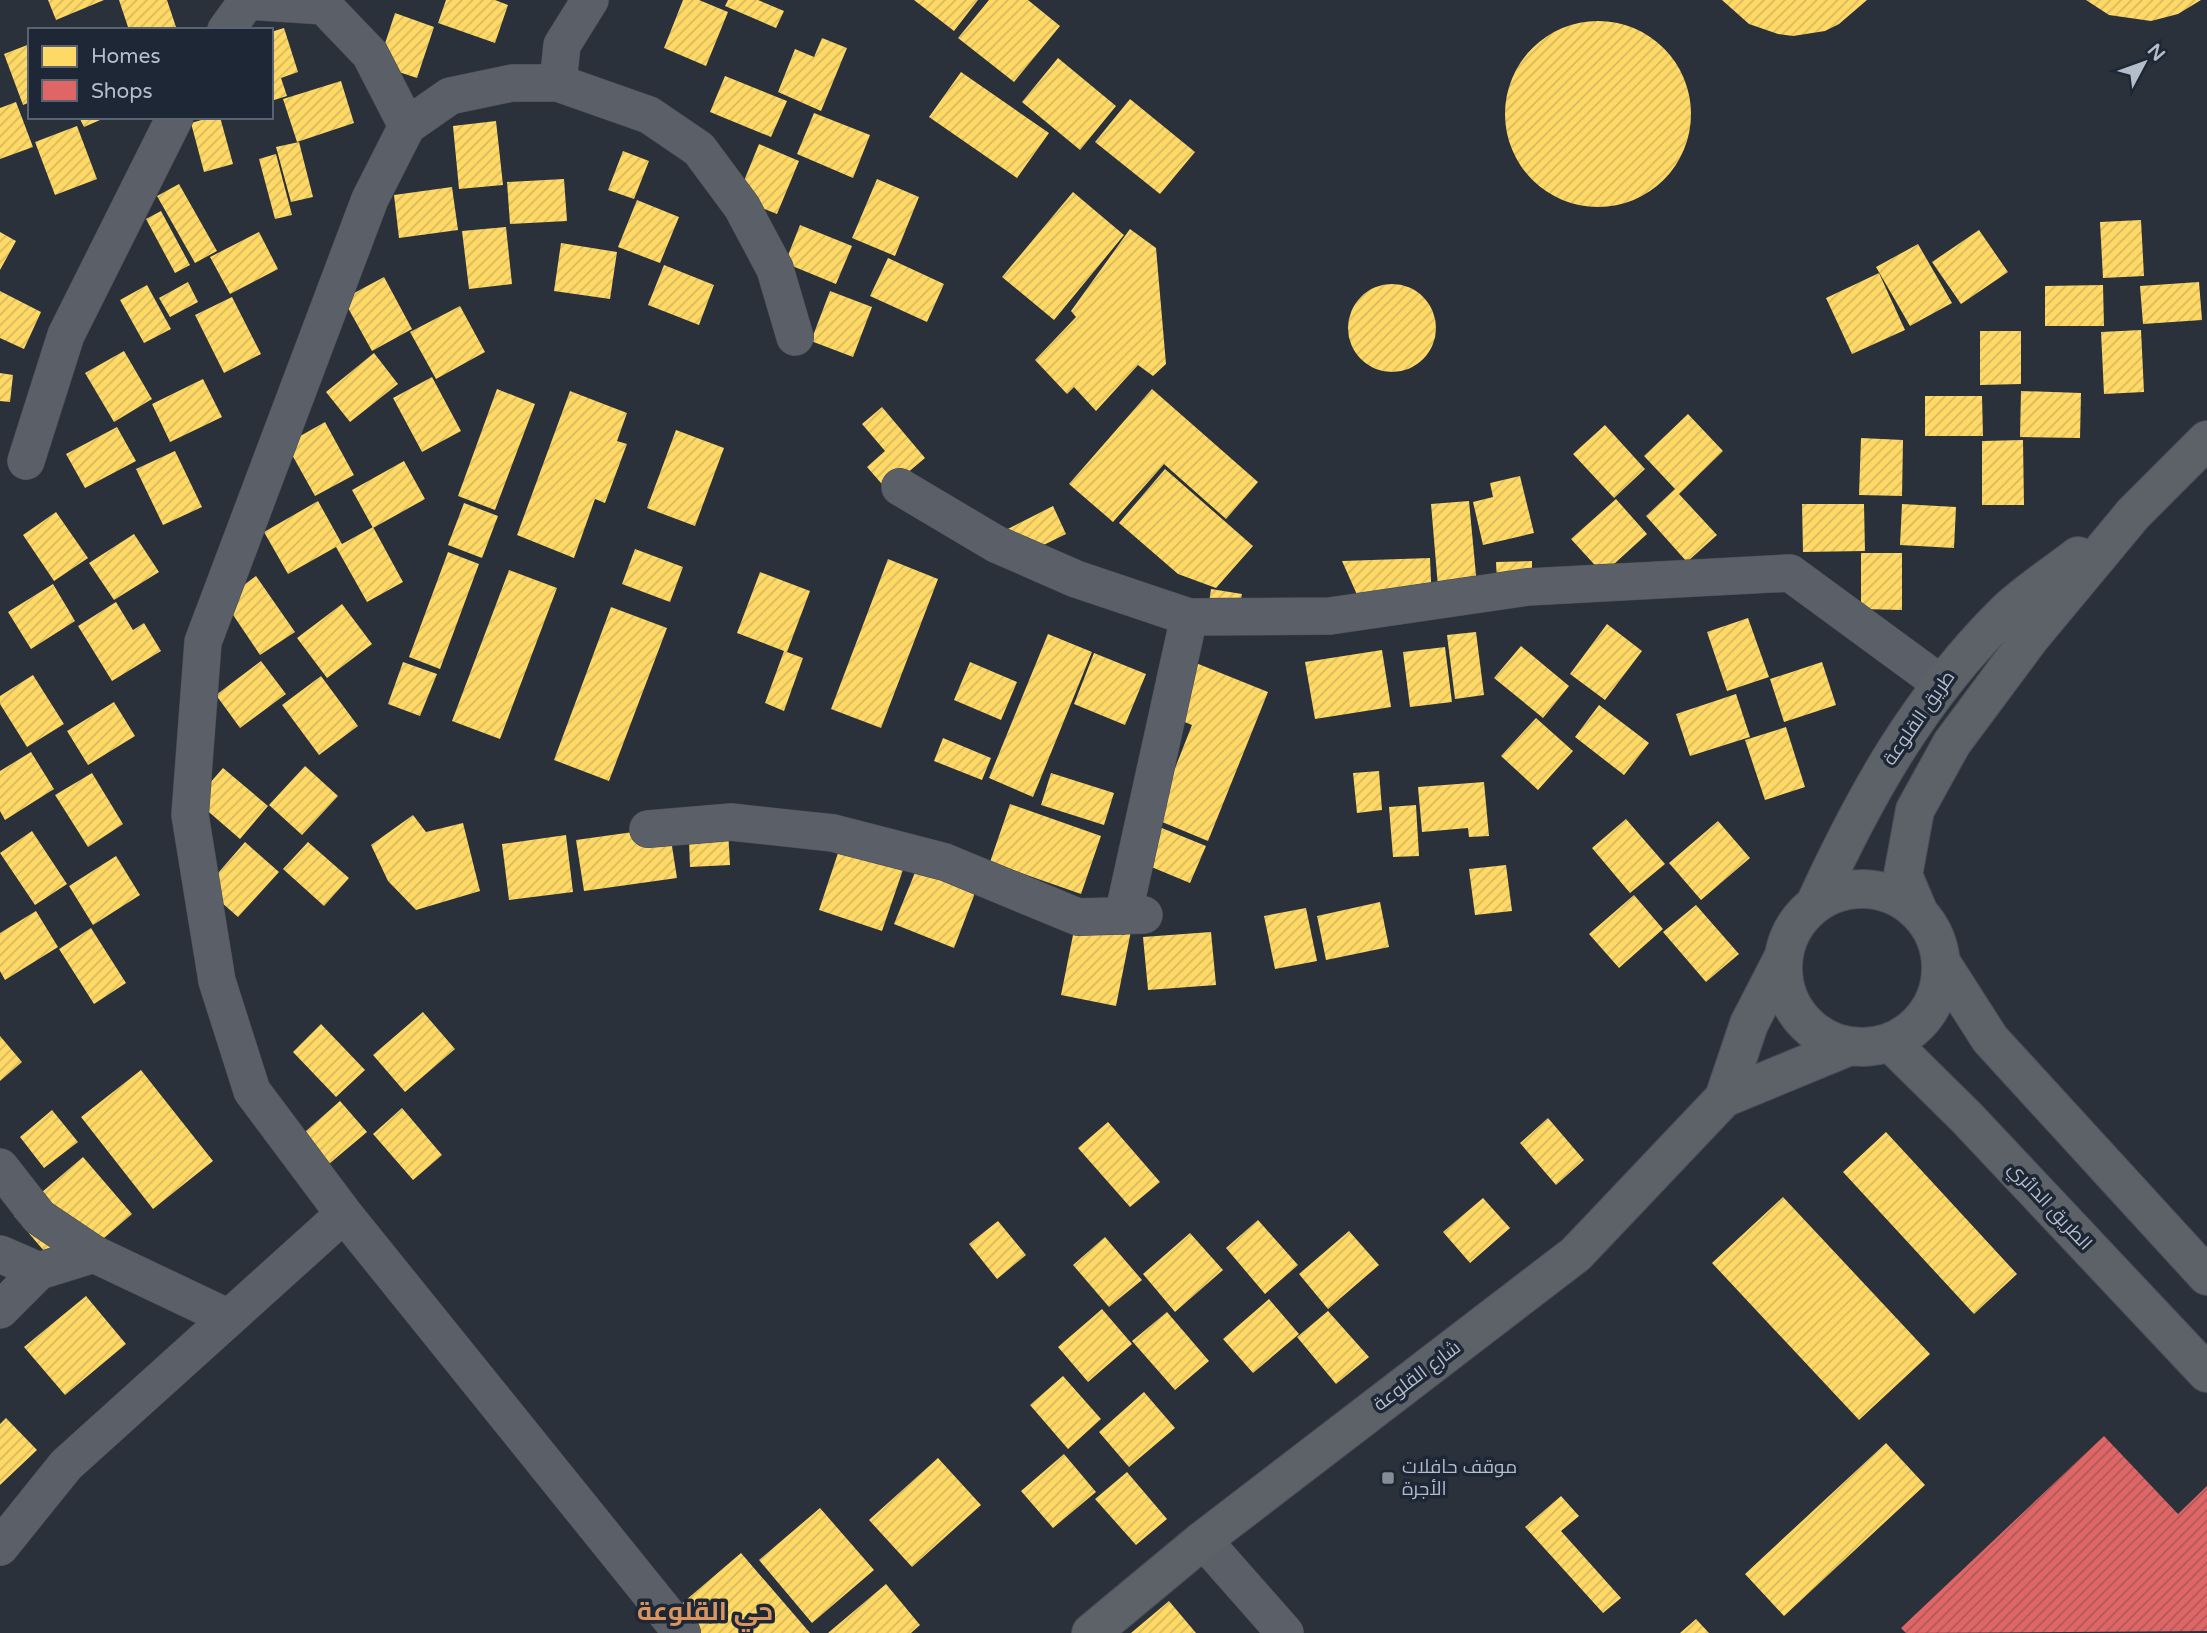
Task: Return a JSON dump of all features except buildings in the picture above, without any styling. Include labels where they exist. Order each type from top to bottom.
[{"type":"main road","name":"طريق القلوعة","points":[[1919,913],[1903,875],[1915,810],[1960,732],[2030,638],[2133,514],[2207,440]]},
{"type":"main road","name":"طريق القلوعة","points":[[1815,904],[1882,769],[1940,683],[2008,609],[2133,514]]},
{"type":"main road","points":[[1724,1098],[1749,1024],[1784,956],[1790,936],[1815,904],[1834,894],[1857,889],[1880,891],[1900,899],[1919,913],[1931,928],[1942,964],[1990,1040],[2207,1276]]},
{"type":"main road","points":[[1784,956],[1784,980],[1792,1004],[1807,1024],[1827,1038],[1850,1046]]},
{"type":"main road","points":[[1724,1098],[1850,1046],[1890,1042],[1912,1030],[1928,1012],[1939,989],[1942,964]]},
{"type":"main road","name":"الطريق الدائري","points":[[1890,1042],[1967,1118],[2207,1373]]},
{"type":"main road","name":"شارع القلوعة","points":[[1091,1633],[1203,1540],[1576,1254],[1724,1098]]},
{"type":"street","points":[[558,83],[562,45],[590,0]]},
{"type":"street","points":[[227,28],[247,1],[324,6],[370,54],[407,126]]},
{"type":"street","points":[[682,1633],[344,1214],[252,1091],[217,981],[190,815],[203,642],[370,199],[407,126],[450,96],[512,83],[558,83],[649,115],[699,149],[742,207],[775,269],[795,337]]},
{"type":"street","points":[[26,461],[66,335],[174,119]]},
{"type":"street","points":[[900,487],[996,544],[1076,579],[1189,617],[1330,616],[1528,587],[1790,573],[1940,683]]},
{"type":"street","points":[[648,829],[731,822],[833,833],[945,862],[1078,917],[1134,916],[1189,617]]},
{"type":"street","points":[[0,1167],[39,1217],[94,1254],[229,1318]]},
{"type":"street","points":[[0,1547],[66,1465],[344,1214]]},
{"type":"street","points":[[0,1254],[39,1271]]},
{"type":"street","points":[[0,1310],[39,1271],[94,1254]]},
{"type":"street","points":[[1203,1540],[1285,1633]]},
{"type":"place","name":"موقف حافلات الأجرة","points":[[1388,1478]]},
{"type":"district","name":"حي القلوعة","points":[[705,1611]]}]
